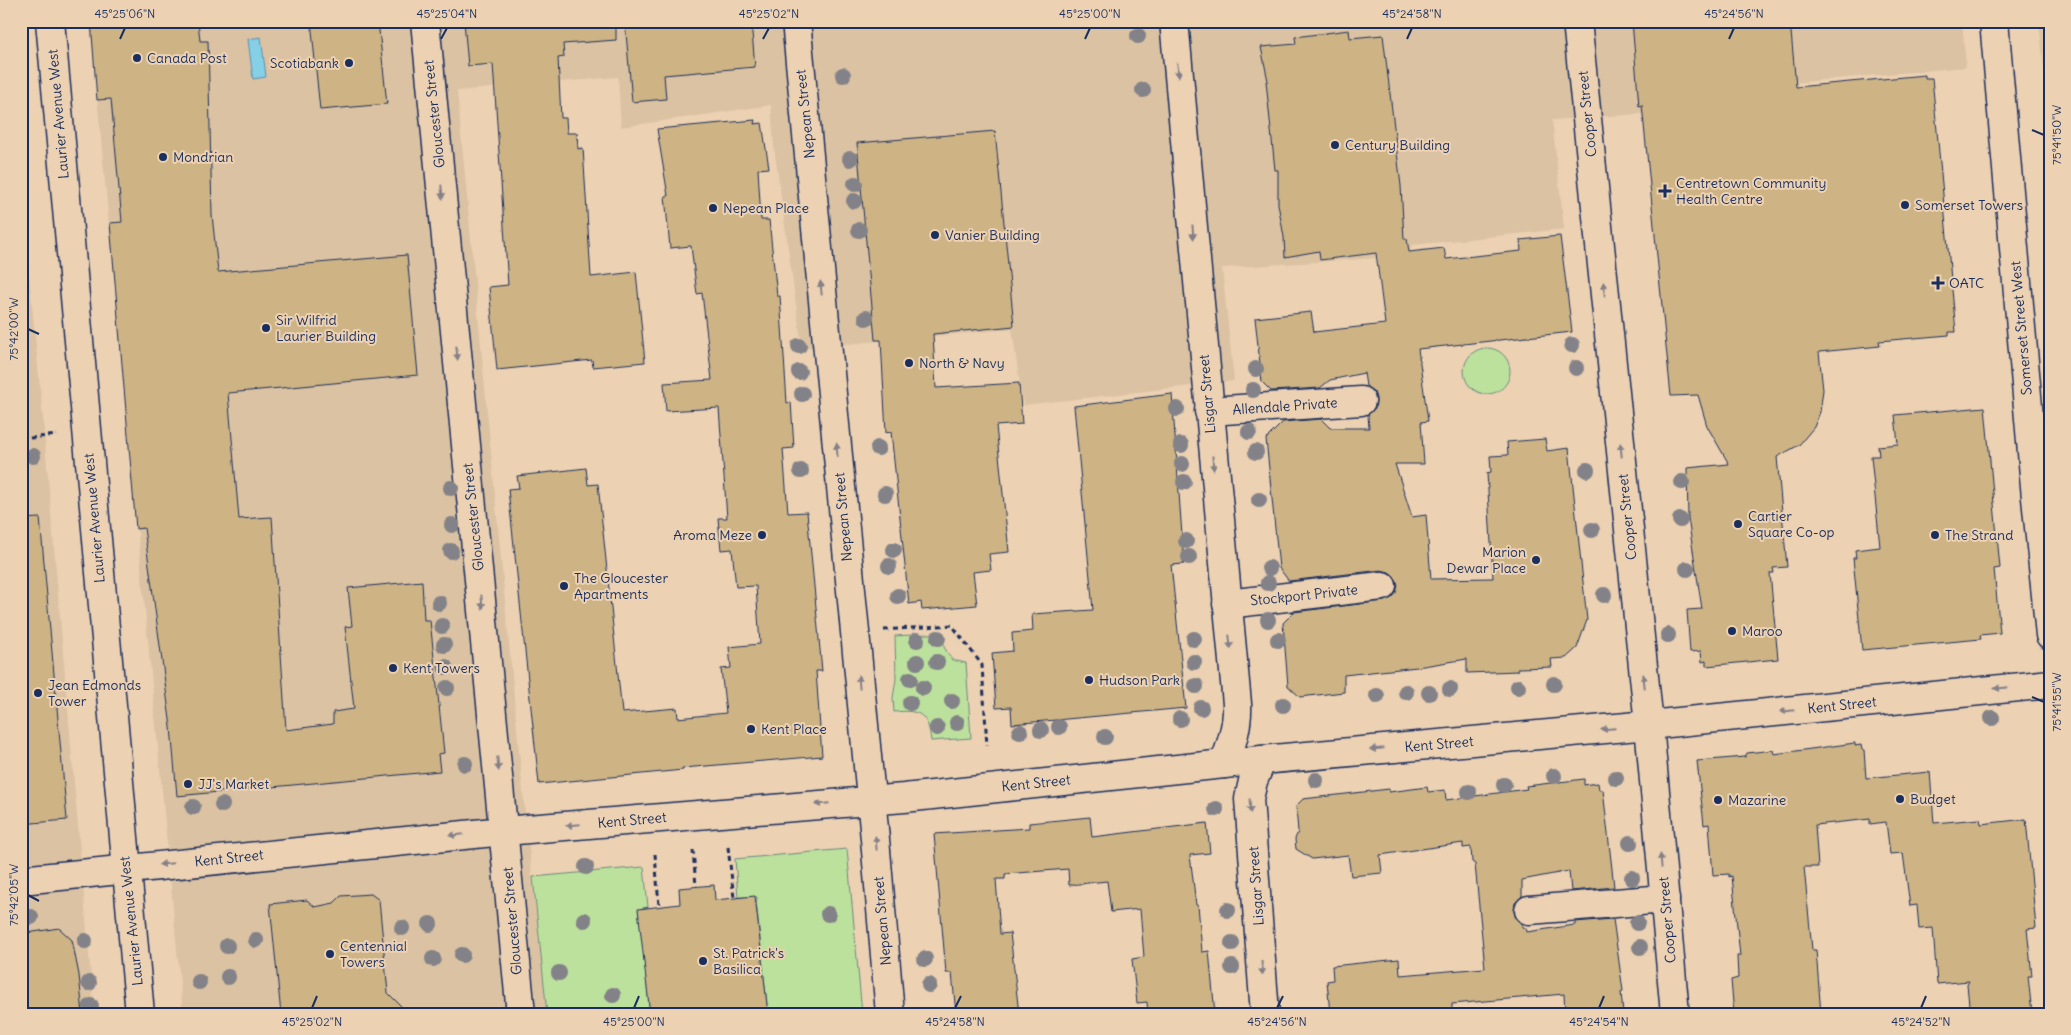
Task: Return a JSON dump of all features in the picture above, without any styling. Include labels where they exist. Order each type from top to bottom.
[{"type":"street","name":"Laurier Avenue West","points":[[50,21],[140,1014]]},
{"type":"street","name":"Gloucester Street","points":[[425,21],[521,1014]]},
{"type":"street","name":"Nepean Street","points":[[796,21],[890,1014]]},
{"type":"street","name":"Lisgar Street","points":[[1174,21],[1237,719],[1231,746],[1224,764]]},
{"type":"street","name":"Cooper Street","points":[[1577,21],[1649,725],[1675,1014]]},
{"type":"street","name":"Somerset Street West","points":[[1994,21],[2043,498],[2050,635]]},
{"type":"street","name":"Allendale Private","points":[[1208,411],[1361,401]]},
{"type":"street","name":"Stockport Private","points":[[1227,604],[1382,586]]},
{"type":"street","name":"Kent Street","points":[[21,880],[504,831],[871,800],[1262,760],[1649,725],[2050,684]]},
{"type":"street","name":"Lisgar Street","points":[[1262,760],[1253,781],[1249,799],[1266,1014]]},
{"type":"street","points":[[1529,910],[1665,899]]},
{"type":"path","points":[[21,439],[58,435]]},
{"type":"path","points":[[883,630],[952,625],[982,665],[987,746]]},
{"type":"path","points":[[728,847],[734,898]]},
{"type":"path","points":[[693,850],[696,886]]},
{"type":"path","points":[[655,854],[658,906]]},
{"type":"shaded area","points":[[90,21],[1962,21],[1966,67],[1791,83],[1786,104],[1552,120],[1564,229],[1412,245],[1408,256],[1222,268],[1234,381],[1023,405],[1012,329],[802,348],[774,146],[771,105],[621,127],[618,77],[457,91],[523,793],[547,1014],[183,1014]]},
{"type":"shaded area","points":[[2039,21],[2050,21],[2050,121],[2049,121]]},
{"type":"shaded area","points":[[21,192],[42,408],[94,1014],[21,1014]]},
{"type":"green space","points":[[1487,348],[1500,352],[1506,358],[1510,371],[1506,384],[1500,390],[1487,394],[1474,390],[1468,384],[1464,371],[1468,358],[1474,352]]},
{"type":"green space","points":[[944,633],[944,647],[952,660],[966,663],[971,738],[931,741],[928,725],[921,716],[911,712],[894,712],[893,698],[896,679],[895,636]]},
{"type":"green space","points":[[847,849],[862,1014],[768,1014],[757,897],[738,897],[735,859]]},
{"type":"green space","points":[[644,867],[648,907],[639,909],[650,1014],[547,1014],[533,877]]},
{"type":"water","points":[[261,37],[266,77],[253,79],[248,39]]},
{"type":"building","points":[[91,21],[198,21],[200,41],[208,41],[212,215],[218,272],[407,255],[418,375],[228,393],[239,519],[272,517],[286,730],[333,724],[333,712],[354,709],[345,627],[352,626],[348,588],[422,581],[424,620],[430,620],[444,753],[438,754],[440,771],[177,796],[171,727],[144,528],[136,529],[110,223],[122,222],[111,99],[97,100]]},
{"type":"building","name":"Scotiabank","points":[[311,21],[378,21],[387,104],[320,110]]},
{"type":"building","points":[[464,21],[616,21],[616,40],[563,44],[564,57],[558,58],[561,118],[566,118],[567,133],[577,133],[578,149],[583,148],[591,277],[636,272],[645,362],[593,367],[592,360],[497,370],[489,287],[508,285],[493,64],[468,66]]},
{"type":"building","points":[[625,21],[751,21],[755,67],[664,75],[666,99],[632,102]]},
{"type":"building","points":[[1632,21],[1790,21],[1796,87],[1925,75],[1925,78],[1932,78],[1956,332],[1949,332],[1949,335],[1879,341],[1880,346],[1819,352],[1823,390],[1820,412],[1814,427],[1799,445],[1777,457],[1787,567],[1773,568],[1774,573],[1770,573],[1778,659],[1706,666],[1706,661],[1702,662],[1701,651],[1690,652],[1687,610],[1702,609],[1688,518],[1687,468],[1729,464],[1707,426],[1698,395],[1671,396],[1642,105],[1639,106]]},
{"type":"building","points":[[1349,30],[1350,38],[1383,35],[1401,186],[1404,239],[1407,239],[1409,252],[1444,248],[1446,259],[1521,251],[1520,240],[1560,236],[1572,332],[1418,349],[1428,421],[1421,422],[1424,464],[1395,464],[1412,517],[1426,515],[1431,579],[1493,578],[1487,473],[1491,472],[1490,456],[1508,455],[1507,442],[1545,439],[1547,451],[1569,448],[1587,620],[1577,648],[1566,658],[1551,659],[1552,667],[1518,668],[1517,671],[1467,673],[1467,659],[1344,675],[1344,692],[1300,697],[1288,686],[1283,623],[1294,612],[1384,601],[1392,598],[1396,593],[1398,585],[1394,576],[1389,572],[1381,570],[1289,581],[1279,568],[1266,439],[1283,422],[1321,419],[1330,428],[1369,428],[1368,415],[1375,408],[1376,400],[1374,392],[1366,386],[1364,373],[1330,380],[1320,388],[1271,391],[1262,382],[1255,318],[1311,312],[1314,332],[1385,324],[1376,253],[1320,260],[1319,251],[1285,257],[1284,237],[1278,204],[1278,170],[1275,170],[1266,81],[1268,81],[1261,47],[1296,44],[1295,37]]},
{"type":"building","points":[[755,120],[754,124],[762,123],[769,168],[758,169],[761,220],[769,220],[777,296],[780,296],[787,403],[791,402],[794,448],[783,449],[788,513],[807,512],[822,671],[816,671],[822,756],[683,768],[683,770],[539,784],[508,489],[519,488],[517,476],[586,468],[588,485],[598,484],[622,713],[677,708],[678,718],[726,713],[721,669],[731,668],[729,647],[760,644],[756,586],[736,587],[732,549],[721,550],[718,518],[727,518],[719,408],[666,411],[664,383],[712,380],[702,293],[697,294],[691,246],[670,248],[665,196],[668,196],[657,129]]},
{"type":"building","points":[[995,131],[1014,326],[933,334],[936,388],[1019,383],[1022,424],[996,426],[1009,552],[989,554],[991,570],[973,572],[977,605],[922,610],[921,602],[909,604],[891,432],[886,433],[881,340],[875,340],[857,143]]},
{"type":"building","points":[[1172,394],[1184,564],[1171,565],[1186,708],[1012,724],[1011,707],[996,708],[992,653],[1013,651],[1012,633],[1033,631],[1032,614],[1093,610],[1074,406]]},
{"type":"building","name":"The Strand","points":[[1985,407],[2000,568],[1994,569],[2000,633],[1980,635],[1981,639],[1862,650],[1853,558],[1856,558],[1855,550],[1880,547],[1871,456],[1879,456],[1878,446],[1898,444],[1895,415]]},
{"type":"building","name":"Jean Edmonds Tower","points":[[40,518],[67,820],[21,824],[21,519]]},
{"type":"building","points":[[1855,743],[1855,746],[1861,745],[1862,750],[1864,750],[1866,778],[1930,772],[1934,823],[1980,819],[1981,824],[2026,819],[2036,928],[2027,929],[2032,976],[2028,976],[2032,1014],[1970,1014],[1967,985],[1969,981],[1937,984],[1933,928],[1919,929],[1917,905],[1910,906],[1903,853],[1890,854],[1886,822],[1870,824],[1870,819],[1815,825],[1818,867],[1804,867],[1812,950],[1816,950],[1821,1014],[1734,1014],[1731,980],[1738,978],[1737,956],[1740,956],[1732,876],[1729,877],[1729,874],[1713,875],[1709,824],[1704,825],[1697,761],[1745,757],[1747,753],[1773,750],[1774,754]]},
{"type":"building","points":[[1584,779],[1584,785],[1598,783],[1599,790],[1603,790],[1614,887],[1571,891],[1569,871],[1522,880],[1522,896],[1515,903],[1514,912],[1516,919],[1522,924],[1522,928],[1526,928],[1527,932],[1575,925],[1575,922],[1613,919],[1623,991],[1621,992],[1623,1014],[1565,1014],[1564,994],[1452,1004],[1452,1014],[1330,1014],[1327,981],[1333,980],[1332,966],[1399,959],[1400,975],[1485,968],[1475,864],[1472,862],[1471,847],[1463,848],[1463,843],[1380,855],[1382,873],[1351,876],[1348,855],[1312,859],[1296,849],[1295,839],[1298,832],[1296,806],[1303,799],[1389,789],[1389,792],[1427,787],[1428,792],[1445,790],[1446,800],[1527,789],[1526,786]]},
{"type":"building","points":[[1090,817],[1092,837],[1207,823],[1210,853],[1190,855],[1196,905],[1198,905],[1202,952],[1209,951],[1215,1014],[1148,1014],[1147,1002],[1137,1003],[1132,959],[1144,957],[1140,909],[1111,912],[1107,881],[1069,885],[1068,869],[1005,874],[1005,879],[996,879],[1000,934],[1010,933],[1019,1014],[956,1014],[952,973],[946,973],[934,834],[1029,828],[1029,823]]},
{"type":"building","name":"St. Patrick's Basilica","points":[[714,885],[715,900],[755,896],[768,1014],[650,1014],[638,909],[680,904],[679,888]]},
{"type":"building","name":"Centennial Towers","points":[[371,894],[379,900],[388,993],[409,1014],[281,1014],[270,904],[307,900],[315,907],[334,903],[341,896]]},
{"type":"building","points":[[59,928],[72,940],[79,975],[83,1014],[21,1014],[21,934]]},
{"type":"place","name":"Canada Post","points":[[137,58]]},
{"type":"place","name":"Scotiabank","points":[[349,63]]},
{"type":"place","name":"Century Building","points":[[1335,145]]},
{"type":"place","name":"Mondrian","points":[[163,157]]},
{"type":"place","name":"Centretown Community Health Centre","points":[[1665,191]]},
{"type":"place","name":"Somerset Towers","points":[[1905,205]]},
{"type":"place","name":"Nepean Place","points":[[713,208]]},
{"type":"place","name":"Vanier Building","points":[[935,235]]},
{"type":"place","name":"OATC","points":[[1938,283]]},
{"type":"place","name":"Sir Wilfrid Laurier Building","points":[[266,328]]},
{"type":"place","name":"North & Navy","points":[[909,363]]},
{"type":"place","name":"Cartier Square Co-op","points":[[1738,524]]},
{"type":"place","name":"Aroma Meze","points":[[762,535]]},
{"type":"place","name":"The Strand","points":[[1935,535]]},
{"type":"place","name":"Marion Dewar Place","points":[[1536,560]]},
{"type":"place","name":"The Gloucester Apartments","points":[[564,586]]},
{"type":"place","name":"Maroo","points":[[1732,631]]},
{"type":"place","name":"Kent Towers","points":[[393,668]]},
{"type":"place","name":"Hudson Park","points":[[1089,680]]},
{"type":"place","name":"Jean Edmonds Tower","points":[[38,693]]},
{"type":"place","name":"Kent Place","points":[[751,729]]},
{"type":"place","name":"JJ's Market","points":[[188,784]]},
{"type":"place","name":"Budget","points":[[1900,799]]},
{"type":"place","name":"Mazarine","points":[[1718,800]]},
{"type":"place","name":"Centennial Towers","points":[[330,954]]},
{"type":"place","name":"St. Patrick's Basilica","points":[[703,961]]}]
